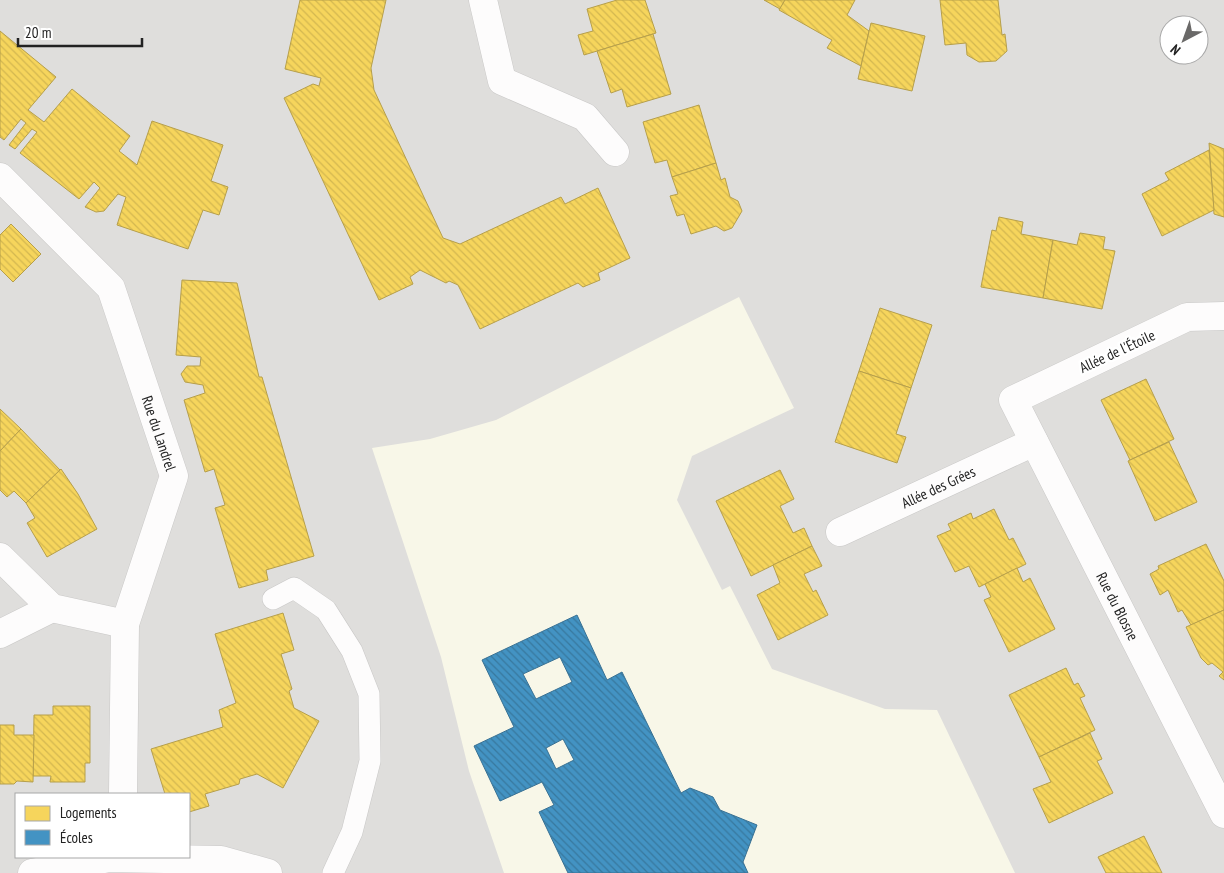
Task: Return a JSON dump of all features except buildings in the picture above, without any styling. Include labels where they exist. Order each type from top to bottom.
[{"type":"street","points":[[483,0],[502,80],[586,117],[615,152]]},
{"type":"street","name":"Rue du Landrel","points":[[0,177],[111,288],[174,476],[125,624],[123,793]]},
{"type":"street","name":"Allée de l'Étoile","points":[[1012,400],[1187,317],[1224,316]]},
{"type":"street","name":"Rue du Blosne","points":[[1012,400],[1224,814]]},
{"type":"street","name":"Allée des Grées","points":[[840,532],[1034,442]]},
{"type":"street","points":[[0,557],[52,608],[125,624]]},
{"type":"street","points":[[0,634],[52,608]]},
{"type":"street","points":[[32,873],[109,863],[221,860],[268,873]]},
{"type":"lane","points":[[273,599],[294,588],[326,610],[352,651],[369,694],[370,761],[352,832],[333,873]]},
{"type":"shaded area","points":[[0,0],[1224,0],[1224,873],[0,873]]},
{"type":"shaded area","points":[[739,297],[794,408],[692,456],[677,500],[722,590],[730,586],[772,669],[885,709],[937,710],[1015,873],[504,873],[469,771],[441,657],[372,448],[430,439],[496,420]]}]
